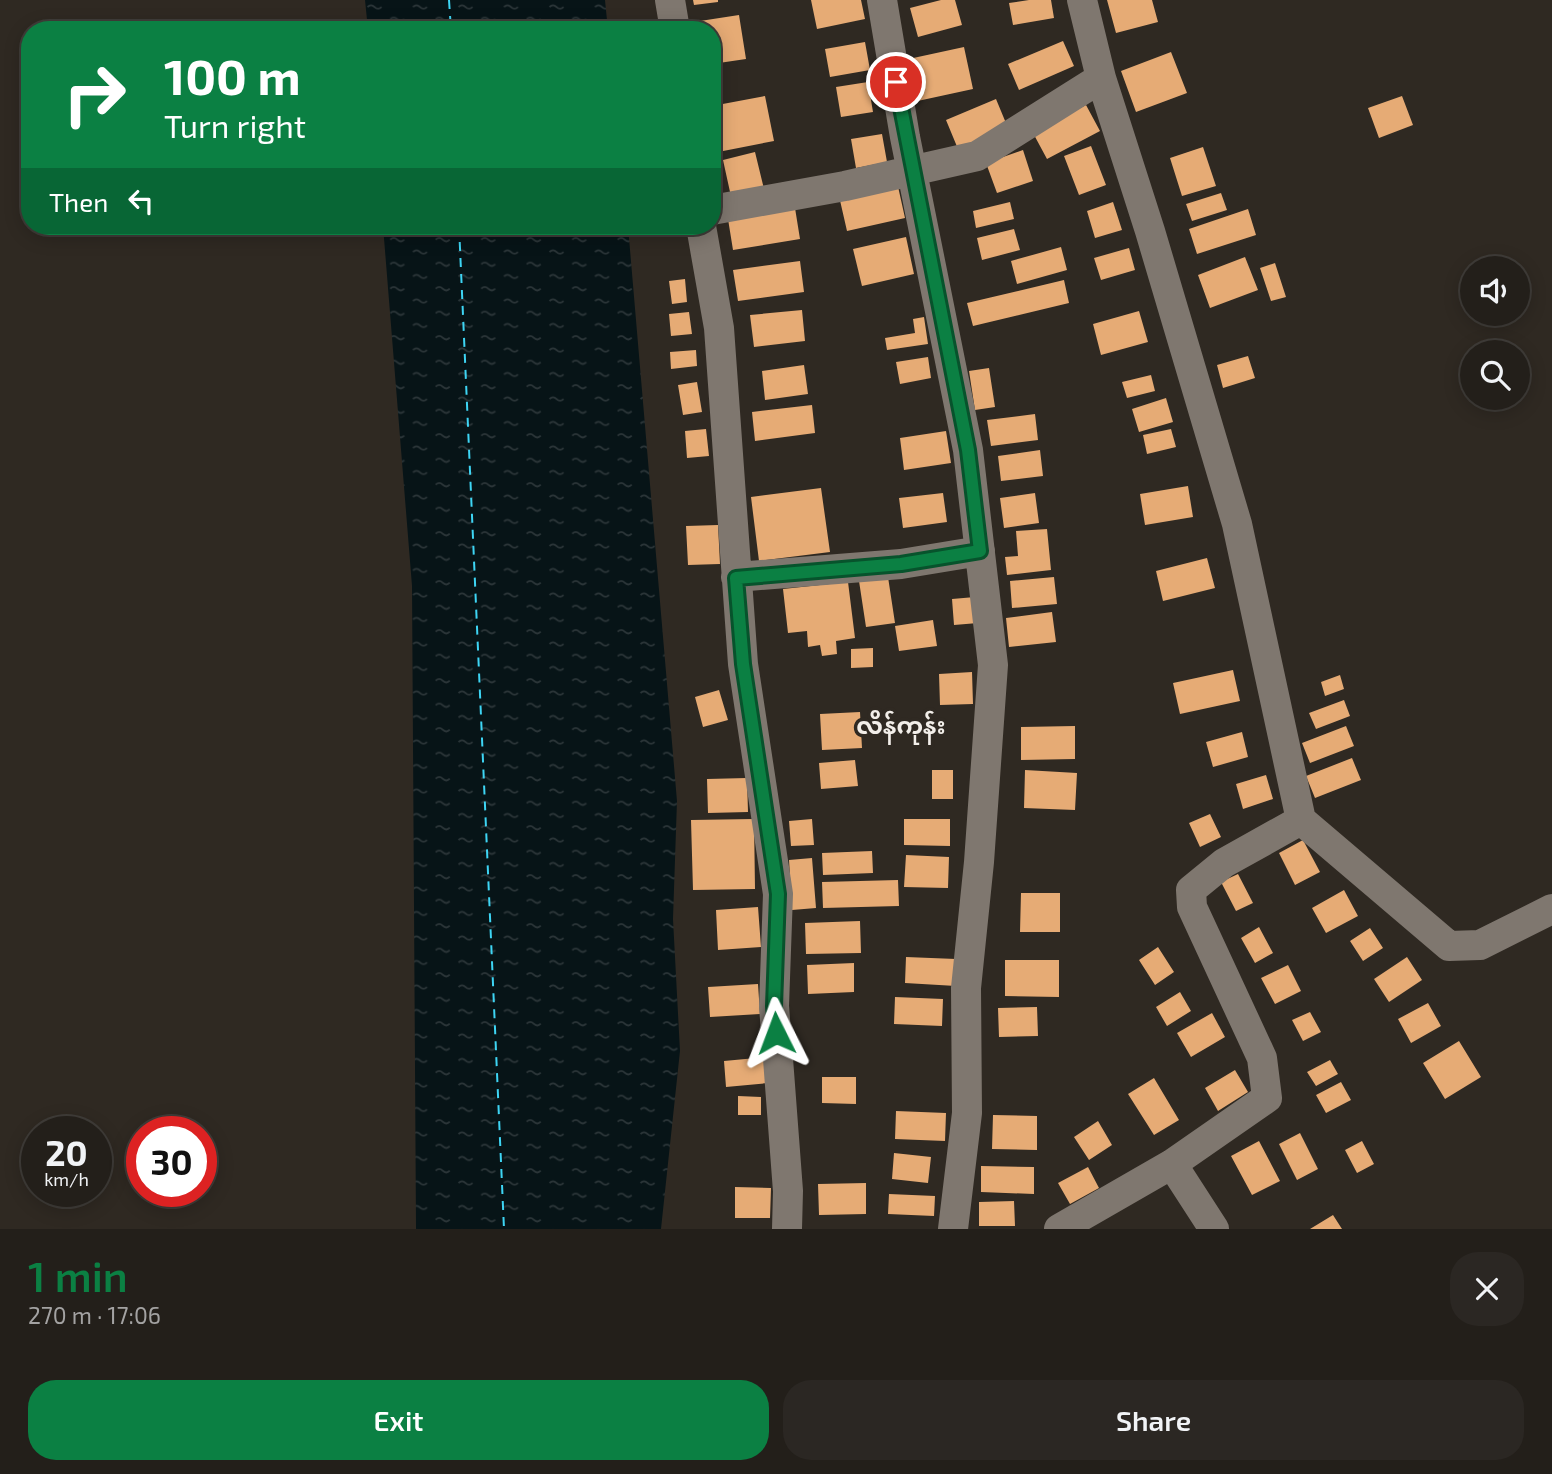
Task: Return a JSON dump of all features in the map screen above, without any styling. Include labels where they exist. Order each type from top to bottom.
[{"type":"street","points":[[670,0],[674,21]]},
{"type":"street","points":[[882,0],[905,136],[968,450],[993,665],[979,862],[966,988],[967,1113],[953,1229]]},
{"type":"street","points":[[1082,0],[1101,78],[1150,231],[1237,524],[1301,820],[1449,946],[1480,944],[1552,909]]},
{"type":"street","points":[[721,208],[977,156],[1101,78]]},
{"type":"street","points":[[703,235],[719,328],[743,664],[778,894],[774,1006],[788,1191],[787,1229]]},
{"type":"street","points":[[736,578],[901,564],[980,551]]},
{"type":"street","points":[[1059,1229],[1172,1164],[1268,1098],[1262,1058],[1192,907],[1191,890],[1224,863],[1301,820]]},
{"type":"street","points":[[1172,1164],[1214,1229]]},
{"type":"water","points":[[365,0],[605,0],[607,21],[367,21]]},
{"type":"water","points":[[384,235],[629,235],[677,801],[673,919],[680,1051],[661,1229],[416,1229],[412,586]]},
{"type":"building","points":[[693,0],[718,0],[718,2],[694,5]]},
{"type":"building","points":[[811,0],[861,0],[865,19],[817,29]]},
{"type":"building","points":[[941,0],[955,0],[962,25],[918,37],[910,8]]},
{"type":"building","points":[[1051,0],[1054,18],[1013,25],[1009,3]]},
{"type":"building","points":[[1107,0],[1152,0],[1158,22],[1116,33]]},
{"type":"building","points":[[739,15],[746,59],[721,63],[721,21],[700,21]]},
{"type":"building","points":[[1063,41],[1074,66],[1019,90],[1008,64]]},
{"type":"building","points":[[865,42],[870,70],[830,77],[825,49]]},
{"type":"building","points":[[964,47],[973,89],[913,102],[904,60]]},
{"type":"building","points":[[1171,52],[1187,93],[1136,112],[1121,71]]},
{"type":"building","points":[[868,82],[873,112],[841,117],[836,87]]},
{"type":"building","points":[[765,96],[774,141],[721,151],[721,104]]},
{"type":"building","points":[[1402,96],[1413,125],[1379,138],[1368,108]]},
{"type":"building","points":[[996,99],[1008,128],[958,149],[946,120]]},
{"type":"building","points":[[1086,105],[1100,131],[1047,159],[1033,133]]},
{"type":"building","points":[[882,134],[887,162],[856,168],[851,139]]},
{"type":"building","points":[[1091,146],[1106,185],[1079,195],[1064,156]]},
{"type":"building","points":[[1203,147],[1216,186],[1182,196],[1170,158]]},
{"type":"building","points":[[1023,150],[1033,181],[997,193],[986,163]]},
{"type":"building","points":[[755,152],[765,193],[732,201],[723,160]]},
{"type":"building","points":[[897,182],[905,218],[847,231],[839,196]]},
{"type":"building","points":[[1221,193],[1227,210],[1192,221],[1186,204]]},
{"type":"building","points":[[1010,202],[1014,219],[976,228],[973,211]]},
{"type":"building","points":[[1113,202],[1122,230],[1095,238],[1087,211]]},
{"type":"building","points":[[795,208],[800,239],[733,250],[728,219]]},
{"type":"building","points":[[1248,209],[1256,235],[1197,254],[1189,229]]},
{"type":"building","points":[[1014,229],[1020,250],[982,260],[977,238]]},
{"type":"building","points":[[906,237],[914,274],[862,286],[853,249]]},
{"type":"building","points":[[1061,247],[1067,270],[1017,284],[1011,261]]},
{"type":"building","points":[[1129,248],[1135,270],[1101,280],[1094,258]]},
{"type":"building","points":[[1245,257],[1258,290],[1210,308],[1198,275]]},
{"type":"building","points":[[800,261],[804,292],[738,301],[733,270]]},
{"type":"building","points":[[1275,263],[1286,297],[1271,301],[1260,268]]},
{"type":"building","points":[[685,279],[687,302],[672,304],[669,281]]},
{"type":"building","points":[[1064,280],[1069,303],[973,326],[967,303]]},
{"type":"building","points":[[802,310],[805,341],[754,347],[750,315]]},
{"type":"building","points":[[1139,311],[1148,342],[1101,355],[1093,324]]},
{"type":"building","points":[[689,312],[692,334],[671,336],[669,314]]},
{"type":"building","points":[[924,317],[928,344],[887,350],[885,338],[915,333],[913,319]]},
{"type":"building","points":[[696,350],[697,366],[671,369],[670,352]]},
{"type":"building","points":[[1248,356],[1255,378],[1223,388],[1217,365]]},
{"type":"building","points":[[928,357],[931,378],[900,384],[896,362]]},
{"type":"building","points":[[804,365],[808,394],[765,400],[762,371]]},
{"type":"building","points":[[989,368],[995,407],[975,410],[969,371]]},
{"type":"building","points":[[1151,375],[1155,391],[1127,398],[1122,382]]},
{"type":"building","points":[[697,382],[702,412],[683,415],[678,385]]},
{"type":"building","points":[[1166,398],[1173,422],[1139,432],[1132,409]]},
{"type":"building","points":[[812,405],[815,433],[755,441],[752,412]]},
{"type":"building","points":[[1035,414],[1038,440],[991,446],[987,420]]},
{"type":"building","points":[[706,429],[709,456],[687,458],[685,431]]},
{"type":"building","points":[[1171,429],[1176,447],[1147,454],[1143,435]]},
{"type":"building","points":[[946,431],[951,463],[904,470],[900,438]]},
{"type":"building","points":[[1040,450],[1043,476],[1001,481],[998,456]]},
{"type":"building","points":[[1188,486],[1193,517],[1145,525],[1140,494]]},
{"type":"building","points":[[821,488],[830,552],[759,561],[751,497]]},
{"type":"building","points":[[943,493],[947,522],[903,528],[899,498]]},
{"type":"building","points":[[1035,493],[1039,523],[1004,528],[1000,498]]},
{"type":"building","points":[[718,525],[720,564],[688,565],[686,526]]},
{"type":"building","points":[[1047,529],[1051,570],[1007,575],[1005,557],[1018,556],[1016,531]]},
{"type":"building","points":[[1207,558],[1215,588],[1163,601],[1156,571]]},
{"type":"building","points":[[888,577],[895,623],[866,627],[859,581]]},
{"type":"building","points":[[1054,577],[1057,604],[1012,608],[1010,581]]},
{"type":"building","points":[[848,582],[855,638],[836,641],[837,654],[822,656],[820,645],[808,647],[807,631],[788,633],[783,589]]},
{"type":"building","points":[[975,597],[978,623],[954,625],[952,599]]},
{"type":"building","points":[[1052,612],[1056,642],[1009,647],[1006,618]]},
{"type":"building","points":[[933,620],[937,646],[899,651],[895,626]]},
{"type":"building","points":[[873,648],[873,667],[851,668],[851,649]]},
{"type":"building","points":[[1233,670],[1240,701],[1180,714],[1173,683]]},
{"type":"building","points":[[972,672],[973,704],[940,705],[939,674]]},
{"type":"building","points":[[1340,675],[1344,689],[1325,696],[1321,682]]},
{"type":"building","points":[[719,690],[728,720],[703,727],[695,697]]},
{"type":"building","points":[[1344,700],[1350,716],[1316,729],[1309,713]]},
{"type":"building","points":[[860,712],[862,748],[822,750],[820,714]]},
{"type":"building","points":[[1075,726],[1075,759],[1021,760],[1021,727]]},
{"type":"building","points":[[1346,726],[1354,746],[1310,763],[1302,743]]},
{"type":"building","points":[[1242,732],[1248,757],[1213,767],[1206,742]]},
{"type":"building","points":[[1352,758],[1361,780],[1315,798],[1306,776]]},
{"type":"building","points":[[855,760],[858,786],[821,789],[819,763]]},
{"type":"building","points":[[932,770],[953,770],[953,799],[932,799]]},
{"type":"building","points":[[1025,770],[1077,773],[1075,810],[1024,808]]},
{"type":"building","points":[[1266,775],[1273,799],[1243,809],[1236,784]]},
{"type":"building","points":[[747,778],[748,812],[708,813],[707,779]]},
{"type":"building","points":[[1210,814],[1221,837],[1200,847],[1189,823]]},
{"type":"building","points":[[754,819],[755,889],[693,890],[691,820]]},
{"type":"building","points":[[812,819],[814,845],[791,846],[789,821]]},
{"type":"building","points":[[904,819],[950,819],[950,846],[904,845]]},
{"type":"building","points":[[1303,840],[1320,872],[1295,885],[1279,853]]},
{"type":"building","points":[[872,851],[873,873],[823,875],[822,853]]},
{"type":"building","points":[[906,855],[949,857],[948,888],[904,887]]},
{"type":"building","points":[[812,858],[816,908],[792,910],[789,860]]},
{"type":"building","points":[[1238,874],[1253,903],[1236,911],[1221,882]]},
{"type":"building","points":[[898,880],[899,906],[823,908],[822,882]]},
{"type":"building","points":[[1344,890],[1358,916],[1326,933],[1312,908]]},
{"type":"building","points":[[1021,893],[1060,893],[1060,932],[1020,932]]},
{"type":"building","points":[[758,907],[761,947],[718,950],[716,910]]},
{"type":"building","points":[[860,921],[861,953],[806,954],[805,923]]},
{"type":"building","points":[[1259,927],[1273,953],[1255,963],[1241,938]]},
{"type":"building","points":[[1370,928],[1383,948],[1363,961],[1350,941]]},
{"type":"building","points":[[1158,947],[1174,972],[1155,985],[1139,960]]},
{"type":"building","points":[[906,957],[956,959],[956,986],[905,983]]},
{"type":"building","points":[[1407,957],[1422,980],[1389,1002],[1374,979]]},
{"type":"building","points":[[1005,960],[1059,960],[1059,997],[1005,996]]},
{"type":"building","points":[[854,963],[854,992],[808,994],[807,965]]},
{"type":"building","points":[[1288,965],[1301,991],[1275,1004],[1261,978]]},
{"type":"building","points":[[758,984],[760,1014],[710,1017],[708,987]]},
{"type":"building","points":[[1180,992],[1191,1011],[1167,1026],[1156,1007]]},
{"type":"building","points":[[895,997],[943,999],[942,1026],[894,1024]]},
{"type":"building","points":[[1428,1003],[1441,1026],[1411,1043],[1398,1019]]},
{"type":"building","points":[[1037,1007],[1038,1036],[999,1037],[998,1008]]},
{"type":"building","points":[[1310,1012],[1321,1032],[1303,1041],[1292,1020]]},
{"type":"building","points":[[1212,1013],[1225,1037],[1191,1057],[1177,1033]]},
{"type":"building","points":[[1459,1041],[1481,1077],[1445,1099],[1423,1063]]},
{"type":"building","points":[[766,1057],[768,1083],[726,1087],[724,1061]]},
{"type":"building","points":[[1330,1060],[1338,1074],[1316,1086],[1307,1072]]},
{"type":"building","points":[[1235,1070],[1248,1092],[1218,1111],[1205,1088]]},
{"type":"building","points":[[822,1077],[856,1077],[856,1104],[822,1103]]},
{"type":"building","points":[[1154,1078],[1179,1120],[1154,1135],[1128,1094]]},
{"type":"building","points":[[1341,1082],[1351,1100],[1326,1113],[1316,1095]]},
{"type":"building","points":[[738,1096],[761,1097],[761,1115],[738,1115]]},
{"type":"building","points":[[896,1111],[946,1113],[945,1141],[895,1139]]},
{"type":"building","points":[[993,1115],[1037,1116],[1037,1150],[992,1149]]},
{"type":"building","points":[[1098,1121],[1112,1145],[1089,1160],[1074,1137]]},
{"type":"building","points":[[1300,1133],[1318,1169],[1297,1180],[1279,1144]]},
{"type":"building","points":[[1259,1141],[1280,1181],[1252,1195],[1231,1156]]},
{"type":"building","points":[[1362,1141],[1374,1164],[1357,1173],[1345,1150]]},
{"type":"building","points":[[894,1153],[931,1157],[928,1183],[892,1179]]},
{"type":"building","points":[[981,1166],[1034,1167],[1034,1194],[981,1192]]},
{"type":"building","points":[[1088,1167],[1099,1188],[1070,1204],[1058,1183]]},
{"type":"building","points":[[866,1183],[866,1214],[819,1215],[818,1184]]},
{"type":"building","points":[[735,1187],[771,1188],[770,1218],[735,1218]]},
{"type":"building","points":[[889,1194],[935,1196],[934,1216],[888,1214]]},
{"type":"building","points":[[1014,1201],[1015,1226],[979,1226],[979,1202]]},
{"type":"building","points":[[1333,1215],[1342,1229],[1310,1229]]},
{"type":"ferry route","points":[[449,0],[450,21]]},
{"type":"ferry route","points":[[459,235],[504,1229]]},
{"type":"district","name":"လိန်ကုန်း","points":[[901,726]]},
{"type":"route","points":[[776,1033],[774,1006],[778,894],[752,733],[736,578],[901,564],[980,551],[968,450],[896,82]]}]
